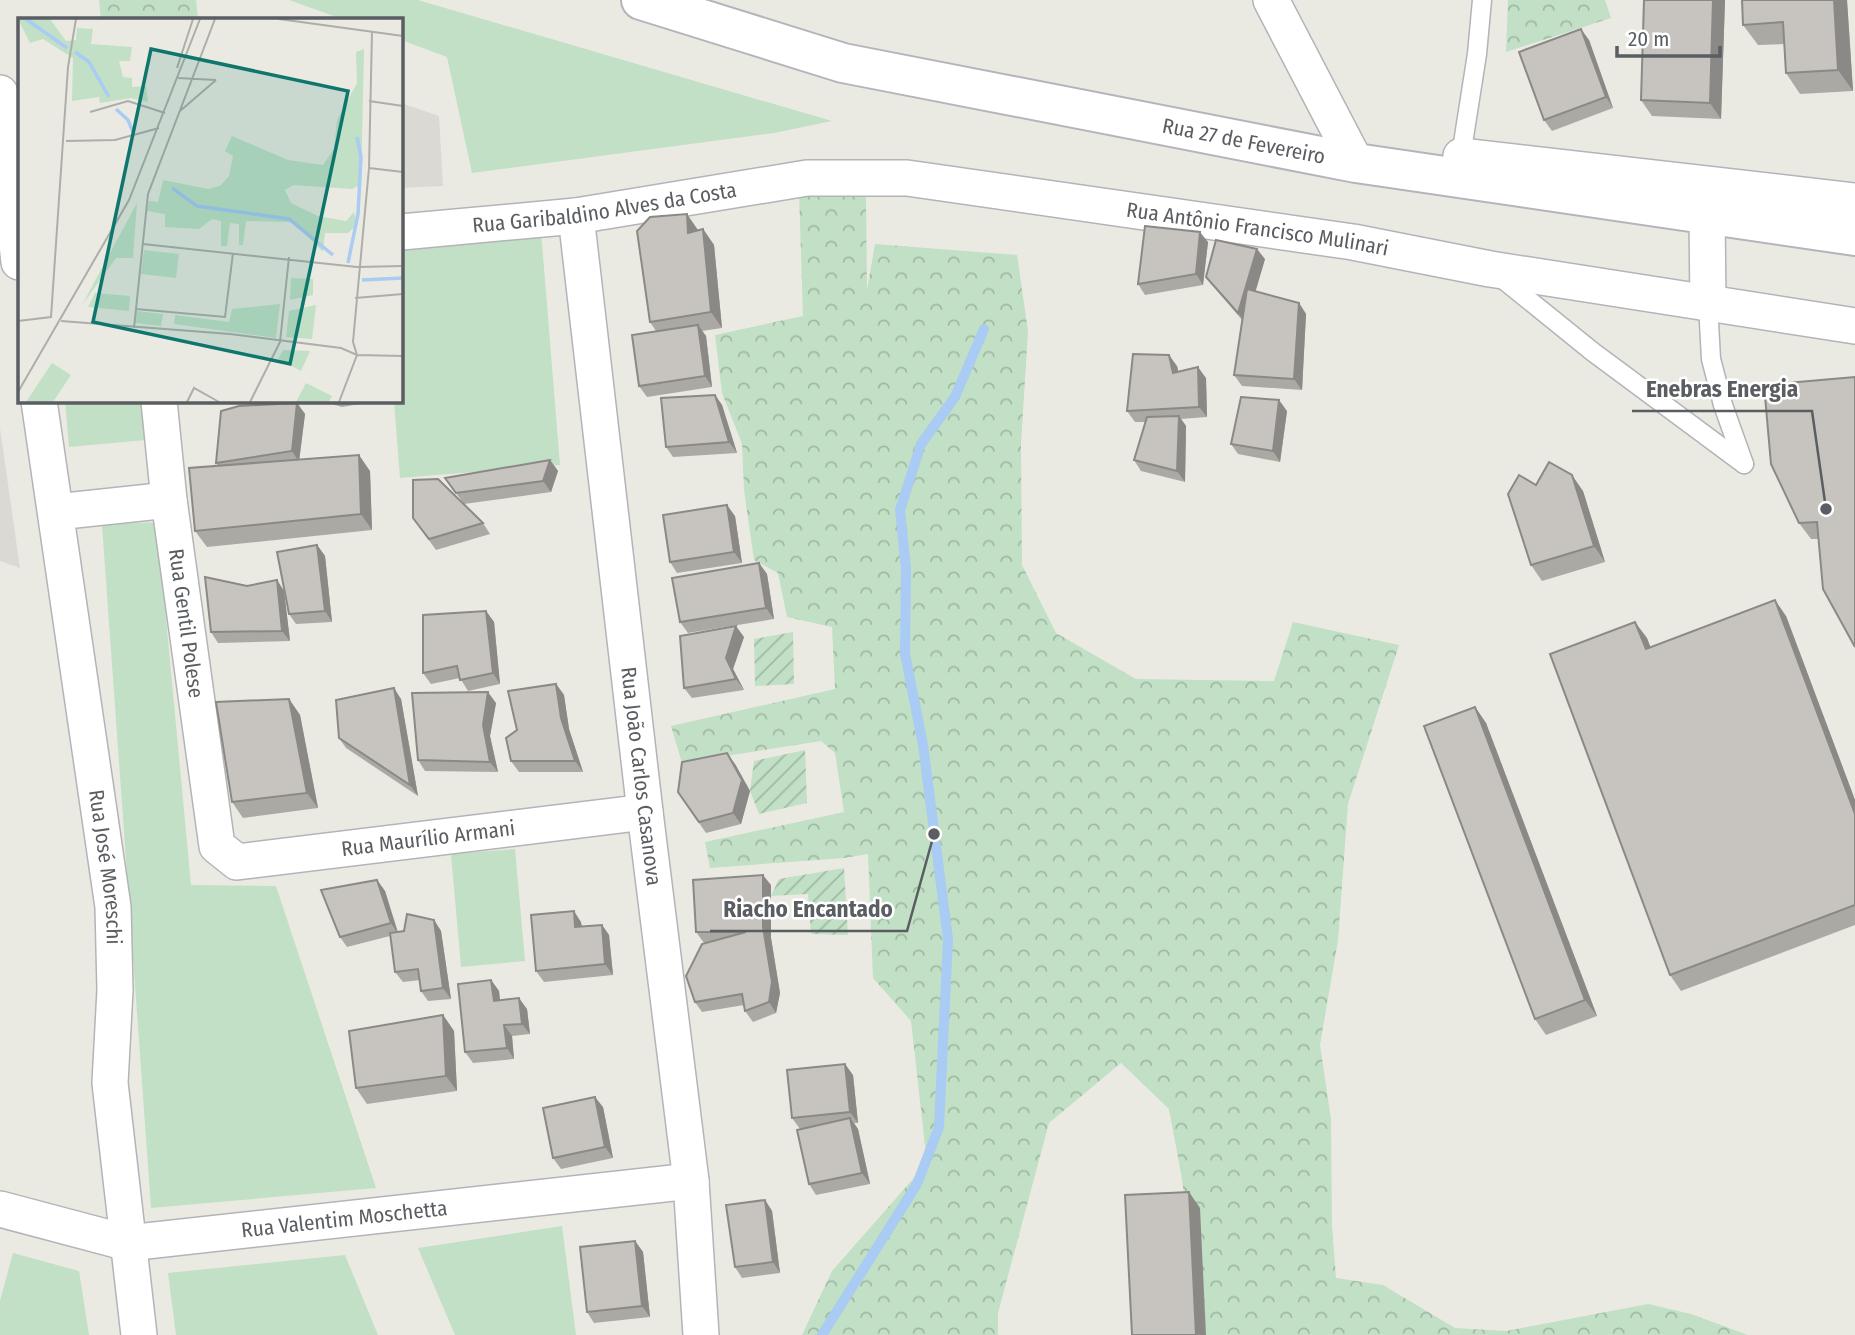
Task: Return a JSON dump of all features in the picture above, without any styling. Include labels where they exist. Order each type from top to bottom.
[{"type":"main road","name":"Rua 27 de Fevereiro","points":[[641,0],[843,63],[1356,163],[1462,167],[1707,215],[1855,236]]},
{"type":"street","points":[[1271,0],[1356,163]]},
{"type":"street","points":[[0,93],[18,253]]},
{"type":"street","points":[[1462,167],[1855,201]]},
{"type":"street","name":"Rua Garibaldino Alves da Costa","points":[[402,232],[576,216],[807,178]]},
{"type":"street","name":"Rua Antônio Francisco Mulinari","points":[[807,178],[907,178],[1353,242],[1490,269],[1855,326]]},
{"type":"street","points":[[1707,215],[1708,304]]},
{"type":"street","name":"Rua João Carlos Casanova","points":[[576,216],[691,1181],[701,1335]]},
{"type":"street","name":"Rua José Moreschi","points":[[40,402],[113,907],[115,990],[110,1083],[139,1335]]},
{"type":"street","name":"Rua Gentil Polese","points":[[159,402],[169,500],[217,846]]},
{"type":"street","points":[[56,512],[169,500]]},
{"type":"street","name":"Rua Maurílio Armani","points":[[217,846],[237,862],[645,812]]},
{"type":"street","name":"Rua Valentim Moschetta","points":[[0,1209],[128,1242],[691,1181]]},
{"type":"lane","points":[[1462,167],[1482,0]]},
{"type":"lane","points":[[1490,269],[1584,344],[1744,464],[1723,405],[1711,359],[1708,304]]},
{"type":"shaded area","points":[[402,103],[439,116],[443,186],[402,188]]},
{"type":"shaded area","points":[[0,428],[20,568],[0,561]]},
{"type":"green space","points":[[99,0],[196,0],[198,18],[101,18]]},
{"type":"green space","points":[[289,0],[418,0],[832,121],[774,133],[472,173],[447,57],[402,40],[402,18],[339,18]]},
{"type":"green space","points":[[1508,0],[1605,0],[1611,18],[1506,52]]},
{"type":"green space","points":[[799,192],[866,196],[867,290],[875,244],[1017,255],[1028,331],[1021,444],[1022,565],[1056,633],[1136,679],[1274,681],[1293,622],[1399,645],[1348,804],[1338,940],[1320,1045],[1331,1119],[1332,1225],[1336,1278],[1383,1285],[1455,1328],[1506,1331],[1648,1304],[1691,1314],[1748,1335],[1201,1335],[1182,1179],[1169,1109],[1121,1063],[1049,1123],[998,1313],[998,1335],[802,1335],[832,1271],[927,1163],[911,1021],[873,978],[868,854],[710,868],[705,842],[844,812],[835,753],[821,741],[682,763],[671,726],[835,689],[832,627],[787,617],[778,573],[754,560],[744,490],[742,444],[722,393],[715,335],[803,316]]},
{"type":"green space","points":[[541,231],[560,465],[400,478],[394,402],[402,402],[402,243]]},
{"type":"green space","points":[[65,402],[142,402],[146,440],[69,447]]},
{"type":"green space","points":[[157,522],[191,885],[276,886],[376,1188],[151,1208],[102,525]]},
{"type":"green space","points":[[793,632],[794,684],[755,686],[754,639]]},
{"type":"green space","points":[[805,750],[807,803],[759,814],[750,791],[754,761]]},
{"type":"green space","points":[[515,849],[525,961],[461,967],[451,854]]},
{"type":"green space","points":[[844,868],[848,935],[811,934],[808,894],[771,896],[779,879]]},
{"type":"green space","points":[[562,1226],[576,1335],[455,1335],[418,1248]]},
{"type":"green space","points":[[13,1253],[79,1271],[89,1335],[0,1335],[0,1301]]},
{"type":"green space","points":[[345,1255],[378,1335],[176,1335],[168,1273]]},
{"type":"building","points":[[1644,0],[1713,0],[1710,103],[1641,100]]},
{"type":"building","points":[[1742,0],[1834,0],[1838,70],[1786,73],[1783,22],[1743,25]]},
{"type":"building","points":[[1581,29],[1606,97],[1544,120],[1519,52]]},
{"type":"building","points":[[687,214],[688,233],[703,229],[711,312],[650,322],[637,231],[650,217]]},
{"type":"building","points":[[1145,226],[1200,232],[1196,274],[1138,284]]},
{"type":"building","points":[[1216,240],[1257,249],[1238,313],[1206,277]]},
{"type":"building","points":[[1247,289],[1299,303],[1294,379],[1234,375]]},
{"type":"building","points":[[698,325],[705,376],[639,386],[632,335]]},
{"type":"building","points":[[1133,354],[1169,355],[1173,373],[1198,367],[1199,407],[1127,411]]},
{"type":"building","points":[[1855,377],[1855,647],[1823,589],[1817,522],[1799,523],[1771,464],[1764,385]]},
{"type":"building","points":[[715,395],[729,442],[666,447],[661,398]]},
{"type":"building","points":[[1241,397],[1279,400],[1273,451],[1231,444]]},
{"type":"building","points":[[297,403],[292,451],[216,463],[221,411],[239,406]]},
{"type":"building","points":[[1179,416],[1177,471],[1134,460],[1147,417]]},
{"type":"building","points":[[359,455],[361,514],[195,531],[189,468]]},
{"type":"building","points":[[550,460],[543,481],[456,493],[445,478]]},
{"type":"building","points":[[1549,462],[1572,475],[1594,546],[1531,565],[1508,494],[1519,475],[1536,485]]},
{"type":"building","points":[[438,479],[483,523],[429,539],[413,518],[413,480]]},
{"type":"building","points":[[727,505],[734,552],[670,562],[663,515]]},
{"type":"building","points":[[317,545],[325,611],[289,614],[277,552]]},
{"type":"building","points":[[759,563],[766,608],[680,622],[672,578]]},
{"type":"building","points":[[205,577],[247,586],[277,580],[282,631],[211,632]]},
{"type":"building","points":[[1775,600],[1855,814],[1855,905],[1670,975],[1550,654],[1635,622],[1646,649]]},
{"type":"building","points":[[486,611],[493,673],[460,680],[457,666],[423,673],[423,615]]},
{"type":"building","points":[[736,626],[726,658],[736,679],[684,688],[680,636]]},
{"type":"building","points":[[556,684],[561,718],[575,761],[511,761],[506,738],[517,730],[508,691]]},
{"type":"building","points":[[394,688],[410,785],[339,738],[336,700]]},
{"type":"building","points":[[488,692],[483,725],[490,762],[418,760],[412,693]]},
{"type":"building","points":[[289,699],[307,793],[232,802],[216,702]]},
{"type":"building","points":[[1475,707],[1585,1000],[1535,1019],[1424,726]]},
{"type":"building","points":[[727,753],[742,780],[733,813],[699,822],[678,792],[682,762]]},
{"type":"building","points":[[763,875],[763,927],[772,982],[769,1002],[745,1011],[742,994],[695,1002],[686,976],[702,944],[746,932],[696,932],[693,880]]},
{"type":"building","points":[[377,880],[391,923],[340,937],[321,890]]},
{"type":"building","points":[[574,911],[575,927],[602,925],[605,964],[536,971],[531,915]]},
{"type":"building","points":[[407,914],[434,920],[443,988],[421,991],[418,969],[395,972],[390,933],[404,931]]},
{"type":"building","points":[[491,980],[494,1001],[519,998],[522,1024],[504,1025],[507,1048],[465,1052],[458,984]]},
{"type":"building","points":[[443,1015],[446,1076],[356,1088],[349,1031]]},
{"type":"building","points":[[845,1064],[850,1112],[792,1118],[787,1070]]},
{"type":"building","points":[[595,1097],[605,1147],[553,1158],[543,1108]]},
{"type":"building","points":[[850,1118],[862,1173],[809,1184],[797,1130]]},
{"type":"building","points":[[1189,1192],[1196,1335],[1132,1335],[1125,1195]]},
{"type":"building","points":[[765,1200],[773,1262],[735,1267],[726,1205]]},
{"type":"building","points":[[635,1241],[642,1306],[587,1312],[580,1247]]},
{"type":"waterway","points":[[822,1335],[917,1184],[939,1127],[948,939],[923,745],[905,654],[906,569],[900,510],[921,444],[955,397],[984,329]]},
{"type":"place","name":"Enebras Energia","points":[[1826,509]]},
{"type":"place","name":"Riacho Encantado","points":[[934,834]]}]
